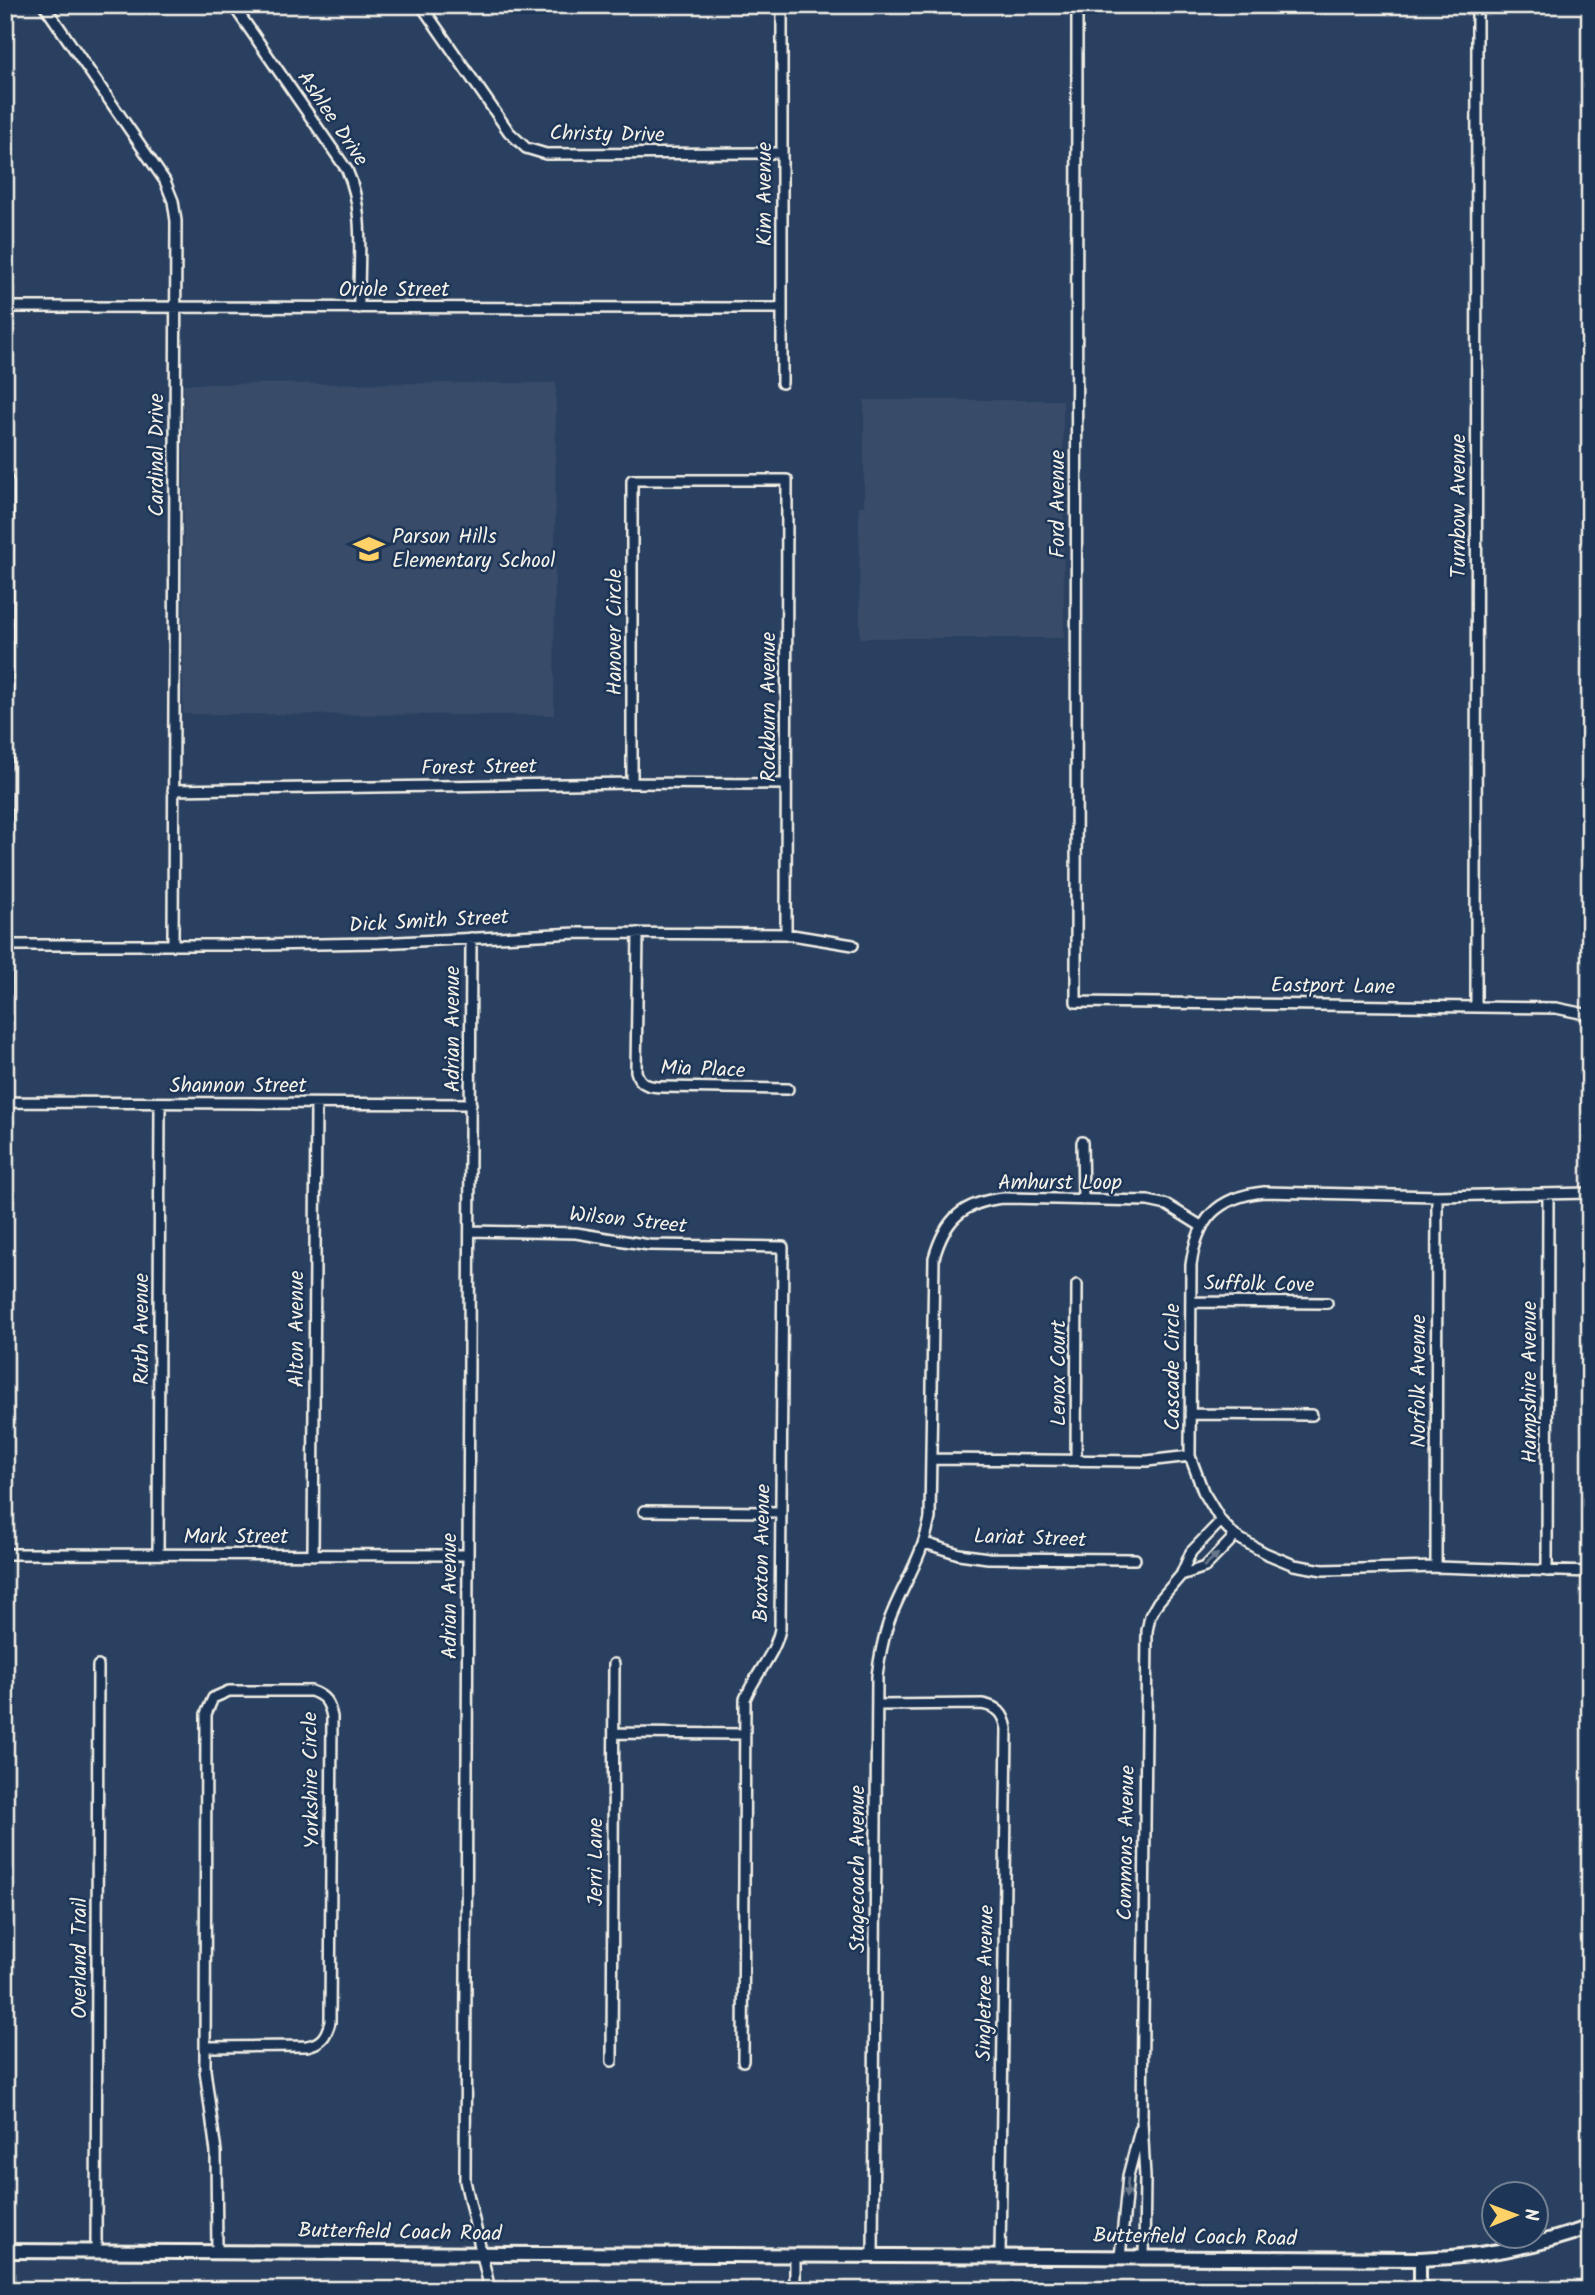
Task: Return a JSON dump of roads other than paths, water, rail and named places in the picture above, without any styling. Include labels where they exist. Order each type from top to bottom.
[{"type":"main road","name":"Butterfield Coach Road","points":[[5,2251],[1420,2259],[1453,2258],[1517,2248],[1553,2240],[1590,2227]]},
{"type":"street","name":"Cardinal Drive","points":[[44,5],[165,181],[173,201],[176,221],[173,944]]},
{"type":"street","name":"Ashlee Drive","points":[[233,5],[347,170],[355,187],[358,205],[359,308]]},
{"type":"street","name":"Christy Drive","points":[[421,5],[509,132],[526,148],[546,154],[782,153]]},
{"type":"street","name":"Kim Avenue","points":[[782,5],[782,383]]},
{"type":"street","name":"Ford Avenue","points":[[1076,1002],[1077,5]]},
{"type":"street","name":"Turnbow Avenue","points":[[1476,1006],[1477,5]]},
{"type":"street","name":"Oriole Street","points":[[5,307],[782,308]]},
{"type":"street","points":[[5,474],[8,482],[5,1311]]},
{"type":"street","name":"Hanover Circle","points":[[632,783],[632,480],[787,480]]},
{"type":"street","name":"Rockburn Avenue","points":[[786,934],[787,480]]},
{"type":"street","name":"Forest Street","points":[[173,790],[632,783],[786,784]]},
{"type":"street","name":"Dick Smith Street","points":[[6,945],[261,945],[577,933],[786,934],[853,945]]},
{"type":"street","name":"Mia Place","points":[[638,933],[636,1071],[641,1081],[652,1087],[788,1089]]},
{"type":"street","name":"Adrian Avenue","points":[[471,937],[465,2181],[490,2290]]},
{"type":"street","name":"Eastport Lane","points":[[1076,1002],[1556,1008],[1590,1015]]},
{"type":"street","name":"Shannon Street","points":[[6,1102],[471,1104]]},
{"type":"street","name":"Ruth Avenue","points":[[158,1554],[160,1103]]},
{"type":"street","name":"Alton Avenue","points":[[313,1555],[316,1104]]},
{"type":"street","points":[[1082,1142],[1083,1200]]},
{"type":"street","name":"Cascade Circle","points":[[1590,1193],[1437,1196],[1264,1192],[1229,1199],[1214,1210],[1201,1226],[1194,1245],[1191,1265],[1190,1413],[1190,1456],[1203,1491],[1220,1521],[1235,1536],[1294,1565],[1323,1570],[1436,1567],[1590,1572]]},
{"type":"street","name":"Hampshire Avenue","points":[[1547,1571],[1548,1194]]},
{"type":"street","name":"Norfolk Avenue","points":[[1436,1567],[1437,1196]]},
{"type":"street","name":"Amhurst Loop","points":[[932,1493],[934,1258],[938,1242],[956,1215],[970,1206],[988,1200],[1147,1201],[1167,1205],[1201,1226]]},
{"type":"street","name":"Wilson Street","points":[[470,1231],[576,1233],[649,1245],[783,1247]]},
{"type":"street","name":"Braxton Avenue","points":[[743,2061],[745,1699],[751,1683],[777,1644],[780,1629],[783,1247]]},
{"type":"street","name":"Lenox Court","points":[[1076,1460],[1077,1285]]},
{"type":"street","name":"Suffolk Cove","points":[[1191,1302],[1327,1303]]},
{"type":"street","points":[[1190,1413],[1312,1415]]},
{"type":"street","points":[[932,1459],[1147,1461],[1190,1456]]},
{"type":"street","name":"Stagecoach Avenue","points":[[873,2255],[877,1676],[884,1636],[892,1612],[925,1543],[932,1493]]},
{"type":"street","points":[[644,1511],[781,1512]]},
{"type":"street","name":"Commons Avenue","points":[[1144,2258],[1145,2177],[1142,2121],[1147,1631],[1150,1616],[1181,1575],[1191,1552],[1220,1521]]},
{"type":"street","name":"Commons Avenue","points":[[1181,1575],[1205,1567],[1235,1536]]},
{"type":"street","name":"Lariat Street","points":[[925,1543],[959,1554],[988,1558],[1135,1559]]},
{"type":"street","name":"Mark Street","points":[[5,1554],[467,1555]]},
{"type":"street","name":"Jerri Lane","points":[[612,2061],[614,1664]]},
{"type":"street","name":"Overland Trail","points":[[96,2251],[98,1666]]},
{"type":"street","name":"Yorkshire Circle","points":[[205,2046],[307,2046],[316,2044],[328,2031],[332,1717],[326,1698],[311,1691],[229,1690],[213,1698],[206,1714],[205,2046],[206,2089],[216,2152],[217,2251]]},
{"type":"street","name":"Singletree Avenue","points":[[877,1705],[982,1704],[993,1706],[1005,1719],[1000,2256]]},
{"type":"street","points":[[614,1733],[745,1734]]},
{"type":"street","name":"Commons Avenue","points":[[1120,2257],[1128,2176],[1142,2121]]},
{"type":"street","points":[[794,2290],[795,2255]]},
{"type":"street","points":[[1420,2259],[1420,2290]]},
{"type":"place","name":"Parson Hills Elementary School","points":[[369,549]]}]
